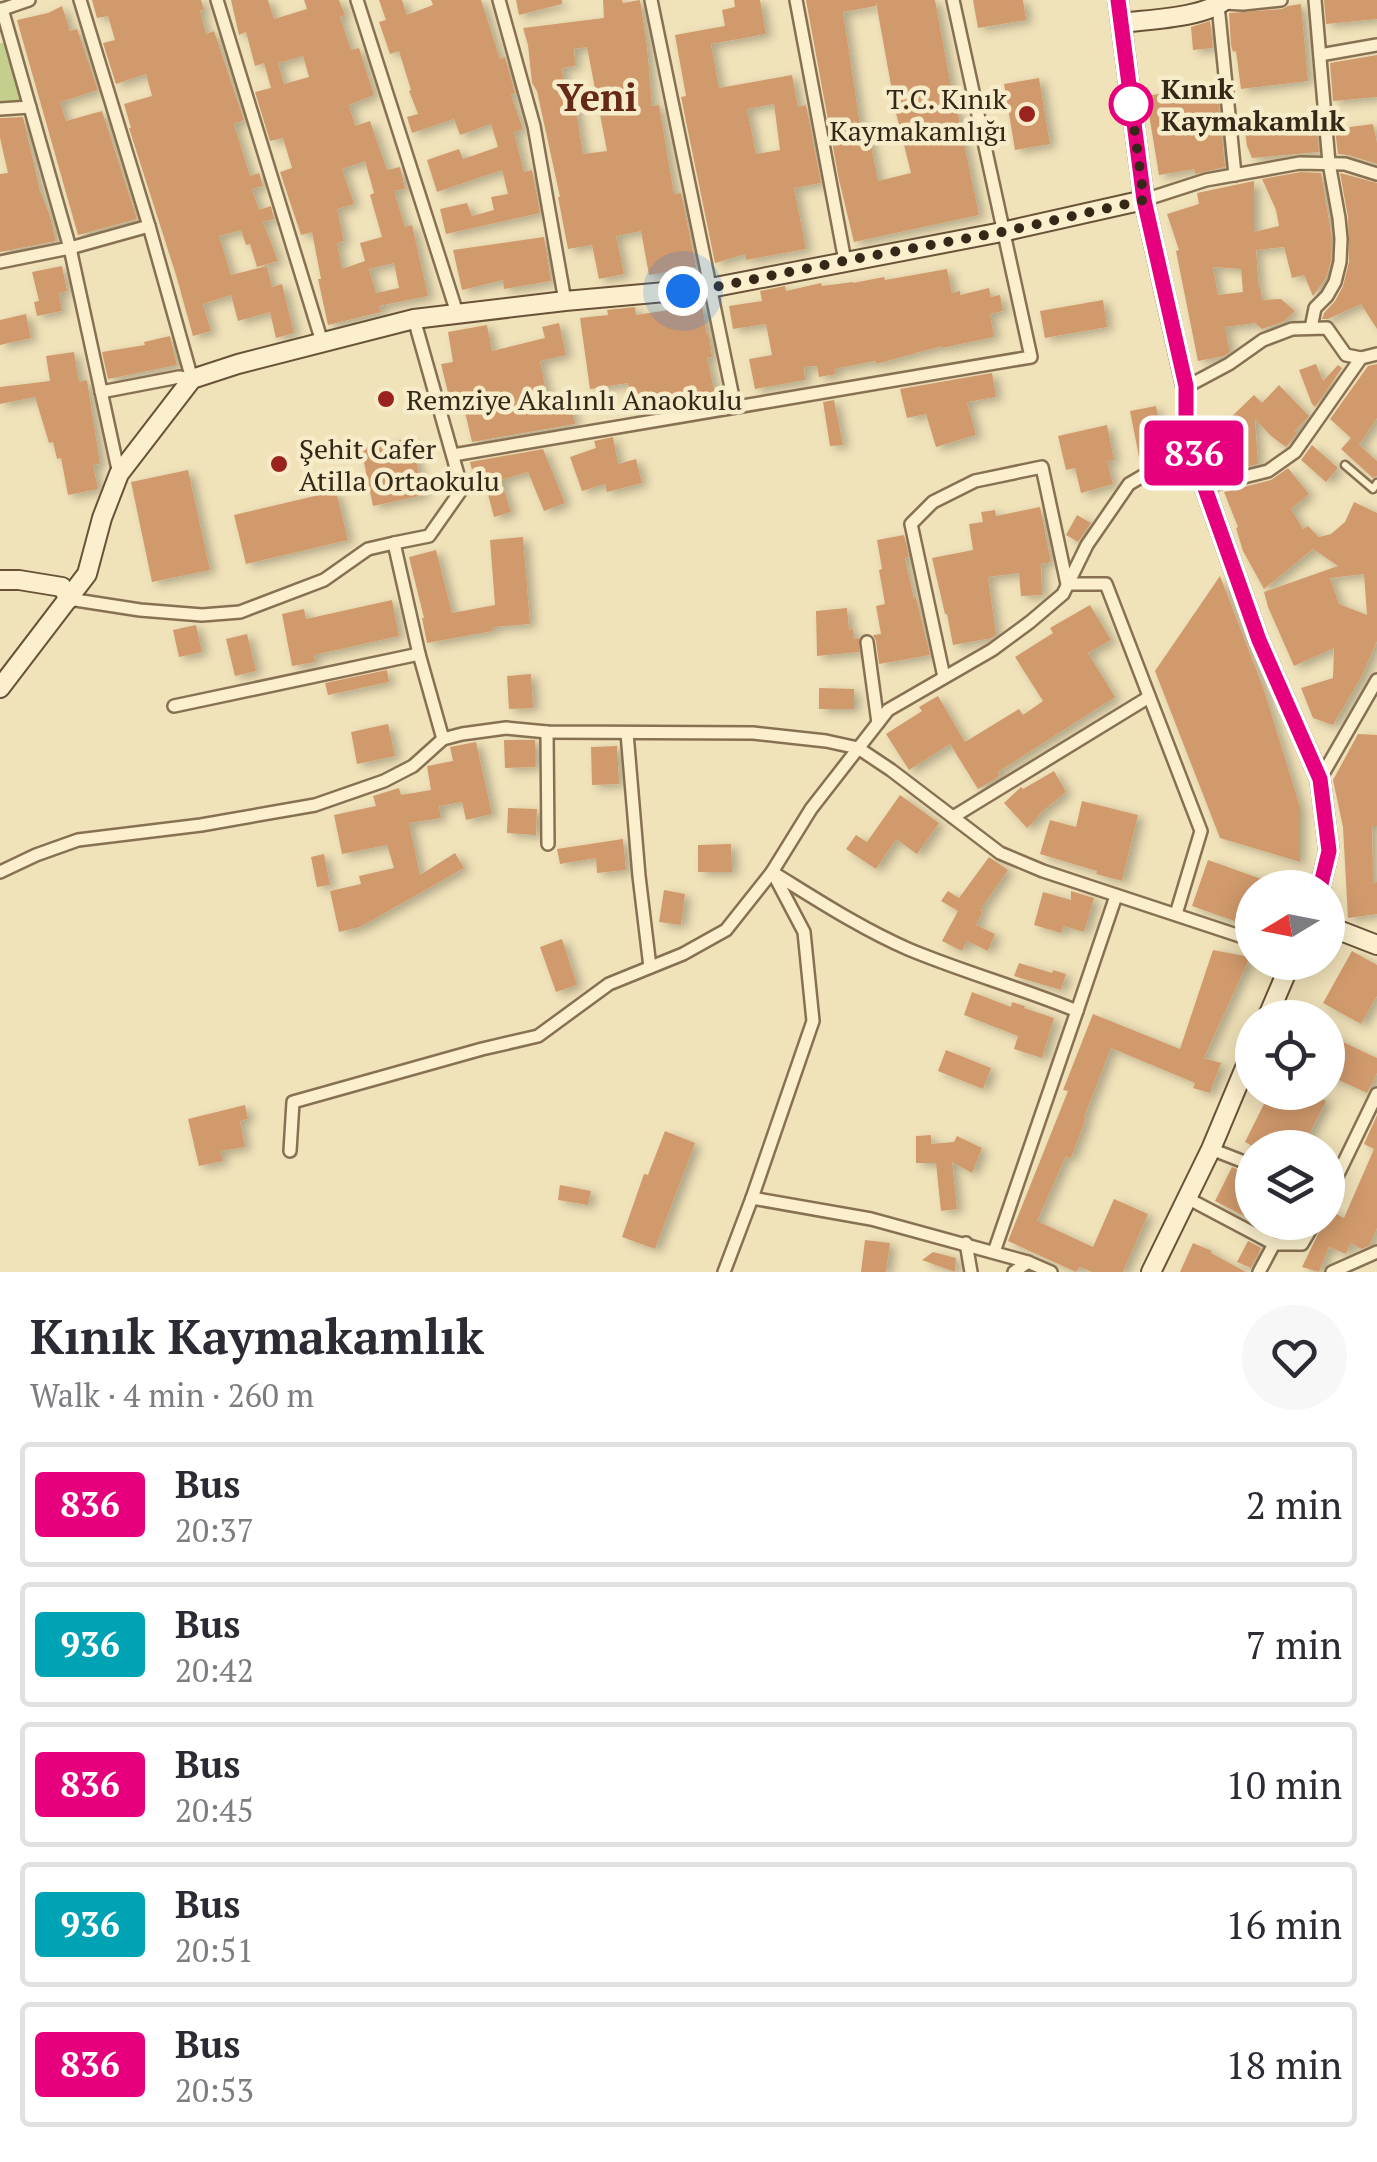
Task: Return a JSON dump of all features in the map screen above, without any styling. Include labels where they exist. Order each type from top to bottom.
[{"type":"street","points":[[29,0],[1,10],[70,248],[119,474]]},
{"type":"street","points":[[80,0],[192,379]]},
{"type":"street","points":[[217,0],[322,342]]},
{"type":"street","points":[[358,0],[457,313]]},
{"type":"street","points":[[499,0],[534,126],[566,301]]},
{"type":"street","points":[[651,0],[735,407]]},
{"type":"street","points":[[796,0],[844,261]]},
{"type":"street","points":[[453,455],[1031,357],[953,0]]},
{"type":"street","points":[[1118,0],[1144,200],[1186,386],[1186,424],[1204,487],[1259,640],[1320,779],[1329,851],[1324,870]]},
{"type":"street","points":[[1121,23],[1217,3],[1280,0]]},
{"type":"street","points":[[1311,328],[1315,308],[1331,290],[1340,262],[1339,218],[1329,163],[1315,0]]},
{"type":"street","points":[[1217,3],[1235,175]]},
{"type":"street","points":[[1320,55],[1377,45]]},
{"type":"street","points":[[0,109],[30,107]]},
{"type":"street","points":[[100,392],[179,377],[192,379],[414,319],[710,288],[1002,232],[1144,200],[1206,180],[1300,163],[1345,164],[1377,174]]},
{"type":"street","points":[[0,262],[149,226]]},
{"type":"street","points":[[69,599],[202,616],[240,612],[324,580],[368,549],[429,536],[462,489],[414,319]]},
{"type":"street","points":[[1186,386],[1229,364],[1263,340],[1292,329],[1328,328],[1346,355],[1361,358],[1377,354]]},
{"type":"street","points":[[1204,487],[1268,471],[1295,452],[1361,358]]},
{"type":"street","points":[[0,688],[87,574],[119,474],[192,379]]},
{"type":"street","points":[[290,1152],[293,1102],[538,1036],[609,984],[684,954],[726,930],[772,872],[811,809],[888,710],[992,650],[1062,594],[1087,545],[1129,484],[1153,470],[1196,463]]},
{"type":"street","points":[[944,677],[910,524],[933,502],[975,481],[1042,467],[1067,584]]},
{"type":"street","points":[[394,543],[443,739]]},
{"type":"street","points":[[0,580],[62,587],[69,599]]},
{"type":"street","points":[[1067,584],[1106,584],[1202,831],[1176,914]]},
{"type":"street","points":[[868,642],[878,723]]},
{"type":"street","points":[[174,706],[419,654]]},
{"type":"street","points":[[1320,779],[1377,680]]},
{"type":"street","points":[[952,817],[1148,697]]},
{"type":"street","points":[[0,872],[78,840],[201,826],[315,806],[413,766],[443,739],[462,734],[506,728],[546,732],[753,733],[858,748],[1000,853],[1042,871],[1235,934]]},
{"type":"street","points":[[546,732],[548,844]]},
{"type":"street","points":[[627,733],[650,967]]},
{"type":"street","points":[[772,872],[907,948],[1077,1011]]},
{"type":"street","points":[[724,1272],[813,1021],[804,932],[772,872]]},
{"type":"street","points":[[994,1252],[1116,896]]},
{"type":"street","points":[[1345,933],[1377,945]]},
{"type":"street","points":[[1151,1272],[1235,1091]]},
{"type":"street","points":[[1345,1160],[1377,1094]]},
{"type":"street","points":[[1211,1149],[1235,1159]]},
{"type":"street","points":[[752,1198],[871,1219],[1052,1272]]},
{"type":"street","points":[[1187,1198],[1274,1244],[1302,1244],[1304,1240]]},
{"type":"street","points":[[966,1244],[970,1272]]},
{"type":"street","points":[[1260,1272],[1274,1244]]},
{"type":"street","points":[[1332,1272],[1377,1252]]},
{"type":"street","points":[[1014,1272],[1028,1262]]},
{"type":"lane","points":[[1344,465],[1374,489],[1377,483]]},
{"type":"green space","points":[[0,43],[7,43],[21,104],[0,106]]},
{"type":"building","points":[[92,0],[201,0],[206,34],[214,31],[244,120],[234,124],[250,176],[259,173],[263,186],[252,189],[259,210],[271,206],[274,219],[263,222],[278,261],[257,267],[241,230],[219,236],[231,275],[267,266],[272,287],[282,284],[294,333],[276,338],[270,312],[238,321],[231,295],[203,304],[211,331],[193,336],[124,104],[152,96],[146,74],[116,84],[103,43],[115,40],[108,16],[97,18]]},
{"type":"building","points":[[231,0],[268,0],[274,19],[307,9],[304,0],[339,0],[351,50],[359,48],[374,95],[349,105],[355,126],[370,121],[387,170],[400,167],[405,189],[394,191],[405,227],[412,225],[428,296],[379,306],[381,312],[328,325],[312,232],[301,235],[280,172],[292,168],[283,138],[270,141],[255,92],[271,88],[264,63],[255,66],[246,32],[239,35]],"holes":[[[303,56],[309,77],[284,84],[278,63]],[[365,161],[382,237],[360,243],[365,261],[342,269],[337,243],[344,241],[337,209],[354,204],[342,169]],[[394,263],[399,288],[376,293],[369,269]]]},
{"type":"building","points":[[379,0],[402,0],[407,15],[433,5],[431,0],[481,0],[515,93],[511,95],[523,129],[514,132],[524,172],[532,170],[540,213],[446,234],[440,209],[467,203],[472,216],[494,210],[491,197],[508,194],[502,170],[437,192],[427,160],[459,149],[463,159],[498,147],[491,124],[460,135],[454,119],[412,133],[407,117],[418,114],[399,51],[390,54],[379,22],[386,20]]},
{"type":"building","points":[[516,0],[562,0],[562,4],[519,15]]},
{"type":"building","points":[[603,0],[640,0],[652,106],[659,105],[674,194],[681,193],[696,267],[649,275],[641,231],[616,236],[624,274],[599,279],[592,245],[568,249],[523,28],[604,18]],"holes":[[[587,47],[607,151],[583,154],[573,91],[564,92],[562,68],[575,66],[574,49]]]},
{"type":"building","points":[[734,0],[760,0],[766,34],[711,44],[719,88],[792,75],[798,107],[806,105],[821,183],[794,188],[806,249],[746,260],[745,254],[715,263],[681,97],[686,96],[675,35],[725,26],[722,10],[735,7]],"holes":[[[774,104],[780,150],[756,154],[747,109]]]},
{"type":"building","points":[[806,0],[935,0],[979,215],[854,242]],"holes":[[[876,2],[911,173],[878,181],[868,131],[861,132],[843,12],[876,6]]]},
{"type":"building","points":[[973,0],[1023,0],[1026,20],[978,28]]},
{"type":"building","points":[[1324,0],[1377,0],[1377,19],[1326,24]]},
{"type":"building","points":[[1301,4],[1308,81],[1241,89],[1236,51],[1231,45],[1229,13]]},
{"type":"building","points":[[62,6],[70,31],[77,29],[98,90],[60,102],[66,121],[102,111],[137,219],[78,235],[17,20]]},
{"type":"building","points":[[1210,21],[1213,48],[1193,50],[1191,27]]},
{"type":"building","points":[[1377,55],[1377,97],[1333,101],[1330,63]]},
{"type":"building","name":"T.C. Kınık Kaymakamlığı","points":[[1039,78],[1050,144],[1015,150],[1004,84]]},
{"type":"building","points":[[1217,85],[1225,167],[1195,174],[1194,169],[1159,175],[1146,96]]},
{"type":"building","points":[[1310,115],[1313,132],[1317,131],[1319,152],[1252,158],[1244,123]]},
{"type":"building","points":[[23,117],[56,241],[0,252],[0,174],[8,173],[0,118]]},
{"type":"building","points":[[1373,124],[1377,164],[1338,154],[1335,129]]},
{"type":"building","points":[[1301,172],[1321,173],[1332,239],[1326,278],[1313,296],[1304,275],[1292,278],[1284,247],[1256,250],[1262,300],[1281,299],[1295,311],[1283,322],[1262,329],[1255,323],[1225,327],[1230,352],[1198,361],[1176,251],[1179,250],[1167,214],[1199,204],[1197,193],[1254,181],[1254,232],[1279,226],[1262,179]],"holes":[[[1213,267],[1241,269],[1243,292],[1218,295]]]},
{"type":"building","points":[[1340,173],[1377,183],[1377,329],[1361,304],[1322,319],[1343,286],[1349,262],[1348,217]]},
{"type":"building","points":[[544,237],[551,281],[504,289],[503,280],[462,290],[453,250]]},
{"type":"building","points":[[62,266],[67,291],[59,293],[62,311],[37,316],[34,302],[39,301],[32,272]]},
{"type":"building","points":[[947,269],[952,293],[960,291],[960,295],[989,288],[991,297],[1000,295],[1003,311],[990,314],[994,337],[876,364],[875,361],[834,369],[836,374],[819,377],[817,366],[804,367],[805,380],[755,389],[749,359],[772,355],[766,324],[733,329],[729,306],[762,301],[760,291],[785,286],[786,291],[821,283],[822,286],[884,277],[885,280]]},
{"type":"building","points":[[1103,300],[1107,327],[1045,338],[1040,311]]},
{"type":"building","points":[[702,305],[716,398],[632,412],[628,383],[590,389],[580,318],[635,307],[636,315]]},
{"type":"building","points":[[26,314],[31,338],[0,345],[0,320]]},
{"type":"building","points":[[559,323],[566,355],[540,361],[548,401],[568,396],[575,424],[472,442],[461,395],[449,397],[441,364],[453,362],[448,332],[487,325],[492,351],[545,338],[542,327]]},
{"type":"building","points":[[170,336],[177,365],[108,379],[102,352],[145,345],[144,342]]},
{"type":"building","points":[[74,352],[79,382],[87,380],[100,464],[93,465],[98,489],[68,495],[61,458],[57,459],[53,442],[49,443],[35,397],[0,404],[0,387],[50,381],[46,356]]},
{"type":"building","points":[[1316,364],[1323,381],[1338,365],[1342,368],[1315,407],[1299,370]]},
{"type":"building","points":[[1377,364],[1377,418],[1359,445],[1377,461],[1377,476],[1373,478],[1341,449],[1351,438],[1330,419],[1368,366]]},
{"type":"building","points":[[992,373],[996,397],[967,402],[976,435],[936,447],[926,414],[907,418],[900,389]]},
{"type":"building","points":[[1279,385],[1309,416],[1286,447],[1255,419],[1258,464],[1219,474],[1217,451],[1213,451],[1205,428],[1225,416],[1228,420],[1254,395],[1262,403]]},
{"type":"building","points":[[834,400],[843,445],[830,446],[823,402]]},
{"type":"building","points":[[1156,406],[1165,452],[1139,457],[1130,411]]},
{"type":"building","points":[[1107,425],[1114,460],[1107,461],[1113,484],[1081,493],[1075,468],[1066,470],[1058,436]]},
{"type":"building","points":[[613,437],[618,464],[636,459],[642,483],[607,492],[605,484],[582,491],[570,457],[596,448],[594,441]]},
{"type":"building","name":"Remziye Akalınlı Anaokulu","points":[[411,438],[424,495],[373,506],[361,448]]},
{"type":"building","points":[[1312,445],[1338,468],[1326,482],[1301,460]]},
{"type":"building","points":[[543,449],[565,503],[544,511],[528,472],[501,480],[511,512],[494,517],[483,476],[474,478],[470,462]]},
{"type":"building","points":[[1288,468],[1309,494],[1291,509],[1303,529],[1308,526],[1319,537],[1331,534],[1345,522],[1354,502],[1377,513],[1377,641],[1333,725],[1313,718],[1301,688],[1333,678],[1334,648],[1294,666],[1264,592],[1338,566],[1313,549],[1264,589],[1243,551],[1224,492],[1271,480]],"holes":[[[1364,574],[1367,615],[1339,604],[1330,578]]]},
{"type":"building","points":[[188,470],[210,570],[152,582],[131,482]]},
{"type":"building","name":"Şehit Cafer Atilla Ortaokulu","points":[[336,491],[348,540],[246,564],[234,515]]},
{"type":"building","points":[[1040,507],[1051,562],[1041,564],[1042,595],[1021,596],[1019,573],[988,577],[996,635],[953,645],[932,558],[973,550],[969,524],[983,522],[981,512],[995,510],[996,516]]},
{"type":"building","points":[[1077,515],[1091,523],[1078,542],[1066,535]]},
{"type":"building","points":[[904,535],[909,557],[905,558],[930,655],[879,664],[873,635],[881,634],[876,606],[885,604],[877,540]]},
{"type":"building","points":[[523,537],[530,624],[492,627],[493,631],[427,643],[409,557],[436,550],[452,613],[495,605],[490,540]]},
{"type":"building","points":[[1220,576],[1263,687],[1300,807],[1300,862],[1220,838],[1155,671]]},
{"type":"building","points":[[392,600],[399,636],[314,655],[315,662],[292,666],[282,614],[304,609],[306,619]]},
{"type":"building","points":[[1090,605],[1111,640],[1088,653],[1115,697],[978,789],[950,744],[909,770],[886,734],[938,696],[965,742],[1019,709],[1023,715],[1043,701],[1015,657],[1053,633],[1050,628]]},
{"type":"building","points":[[847,608],[849,630],[853,629],[854,639],[859,638],[859,652],[817,656],[816,611]]},
{"type":"building","points":[[196,625],[202,652],[179,657],[173,630]]},
{"type":"building","points":[[247,634],[256,671],[235,676],[226,639]]},
{"type":"building","points":[[387,670],[389,682],[328,695],[325,683]]},
{"type":"building","points":[[531,674],[533,708],[509,709],[507,676]]},
{"type":"building","points":[[819,688],[854,689],[854,709],[819,709]]},
{"type":"building","points":[[388,724],[395,756],[357,764],[351,732]]},
{"type":"building","points":[[1358,734],[1377,735],[1377,826],[1372,826],[1377,914],[1348,918],[1343,827],[1333,780]]},
{"type":"building","points":[[504,740],[535,740],[535,767],[505,768]]},
{"type":"building","points":[[476,742],[492,814],[466,820],[462,802],[439,806],[441,818],[409,823],[420,875],[455,853],[464,868],[360,927],[339,932],[330,891],[361,884],[359,876],[394,868],[387,845],[342,854],[334,815],[376,806],[373,796],[399,788],[401,795],[431,790],[427,766],[453,761],[450,747]]},
{"type":"building","points":[[617,746],[619,784],[592,785],[591,747]]},
{"type":"building","points":[[1054,771],[1066,792],[1027,828],[1004,803],[1021,787]]},
{"type":"building","points":[[900,795],[939,823],[917,854],[896,839],[876,869],[846,849],[856,835],[867,842]]},
{"type":"building","points":[[1082,801],[1138,815],[1122,881],[1040,854],[1050,820],[1076,827]]},
{"type":"building","points":[[508,808],[537,809],[536,835],[507,833]]},
{"type":"building","points":[[623,839],[626,870],[597,873],[596,858],[560,864],[557,849]]},
{"type":"building","points":[[731,844],[732,872],[698,872],[698,845]]},
{"type":"building","points":[[324,854],[330,885],[317,887],[311,857]]},
{"type":"building","points":[[989,857],[1008,870],[980,910],[983,911],[976,925],[995,934],[988,951],[967,941],[962,951],[942,941],[958,911],[941,901],[948,891],[959,898]]},
{"type":"building","points":[[1208,860],[1236,870],[1235,921],[1192,906]]},
{"type":"building","points":[[664,890],[685,894],[681,925],[659,922]]},
{"type":"building","points":[[1071,891],[1094,898],[1084,932],[1064,926],[1061,933],[1034,925],[1043,892],[1071,900]]},
{"type":"building","points":[[562,939],[577,985],[556,992],[540,947]]},
{"type":"building","points":[[1213,950],[1235,954],[1235,980],[1240,980],[1204,1058],[1221,1063],[1210,1093],[1111,1048],[1071,1158],[1066,1156],[1037,1221],[1093,1247],[1114,1199],[1148,1214],[1123,1272],[1092,1272],[1080,1267],[1076,1272],[1008,1241],[1068,1091],[1063,1090],[1093,1014],[1180,1049]]},
{"type":"building","points":[[1352,951],[1377,965],[1377,996],[1361,1024],[1345,1015],[1345,1000],[1325,1000],[1336,980],[1345,980],[1345,964]]},
{"type":"building","points":[[1019,963],[1066,974],[1061,990],[1014,976]]},
{"type":"building","points":[[972,992],[1054,1018],[1042,1058],[1014,1049],[1018,1036],[964,1015]]},
{"type":"building","points":[[1345,1043],[1377,1058],[1377,1073],[1367,1093],[1345,1083]]},
{"type":"building","points":[[946,1050],[991,1068],[983,1089],[938,1071]]},
{"type":"building","points":[[245,1105],[248,1119],[240,1121],[245,1147],[220,1151],[223,1161],[199,1166],[188,1119]]},
{"type":"building","points":[[1261,1110],[1321,1110],[1311,1130],[1251,1130]]},
{"type":"building","points":[[1377,1115],[1377,1228],[1369,1246],[1361,1249],[1351,1243],[1346,1254],[1329,1247],[1319,1272],[1302,1267],[1315,1240],[1345,1240],[1345,1216],[1374,1149],[1364,1144]]},
{"type":"building","points":[[665,1131],[695,1143],[655,1249],[622,1237],[644,1174],[648,1175]]},
{"type":"building","points":[[931,1135],[931,1144],[954,1142],[957,1136],[982,1148],[972,1173],[952,1162],[957,1209],[941,1211],[936,1163],[916,1163],[916,1136]]},
{"type":"building","points":[[1232,1167],[1235,1168],[1235,1211],[1215,1201]]},
{"type":"building","points":[[560,1185],[591,1191],[588,1205],[558,1200]]},
{"type":"building","points":[[865,1240],[890,1243],[886,1272],[861,1272]]},
{"type":"building","points":[[1248,1241],[1261,1248],[1251,1268],[1237,1262]]},
{"type":"building","points":[[1193,1243],[1212,1251],[1246,1272],[1180,1272]]},
{"type":"building","points":[[933,1252],[956,1258],[955,1272],[922,1260]]},
{"type":"bus line","name":"836","points":[[1118,0],[1144,200],[1186,386],[1186,424],[1196,463],[1259,640],[1320,779],[1329,851],[1324,870]]},
{"type":"place","name":"Kınık Kaymakamlık","points":[[1131,104]]},
{"type":"place","name":"T.C. Kınık Kaymakamlığı","points":[[1027,114]]},
{"type":"place","name":"Remziye Akalınlı Anaokulu","points":[[386,399]]},
{"type":"place","name":"Şehit Cafer Atilla Ortaokulu","points":[[279,464]]},
{"type":"district","name":"Yeni","points":[[597,97]]},
{"type":"route","points":[[683,291],[1002,232],[1144,200],[1131,104]]}]
